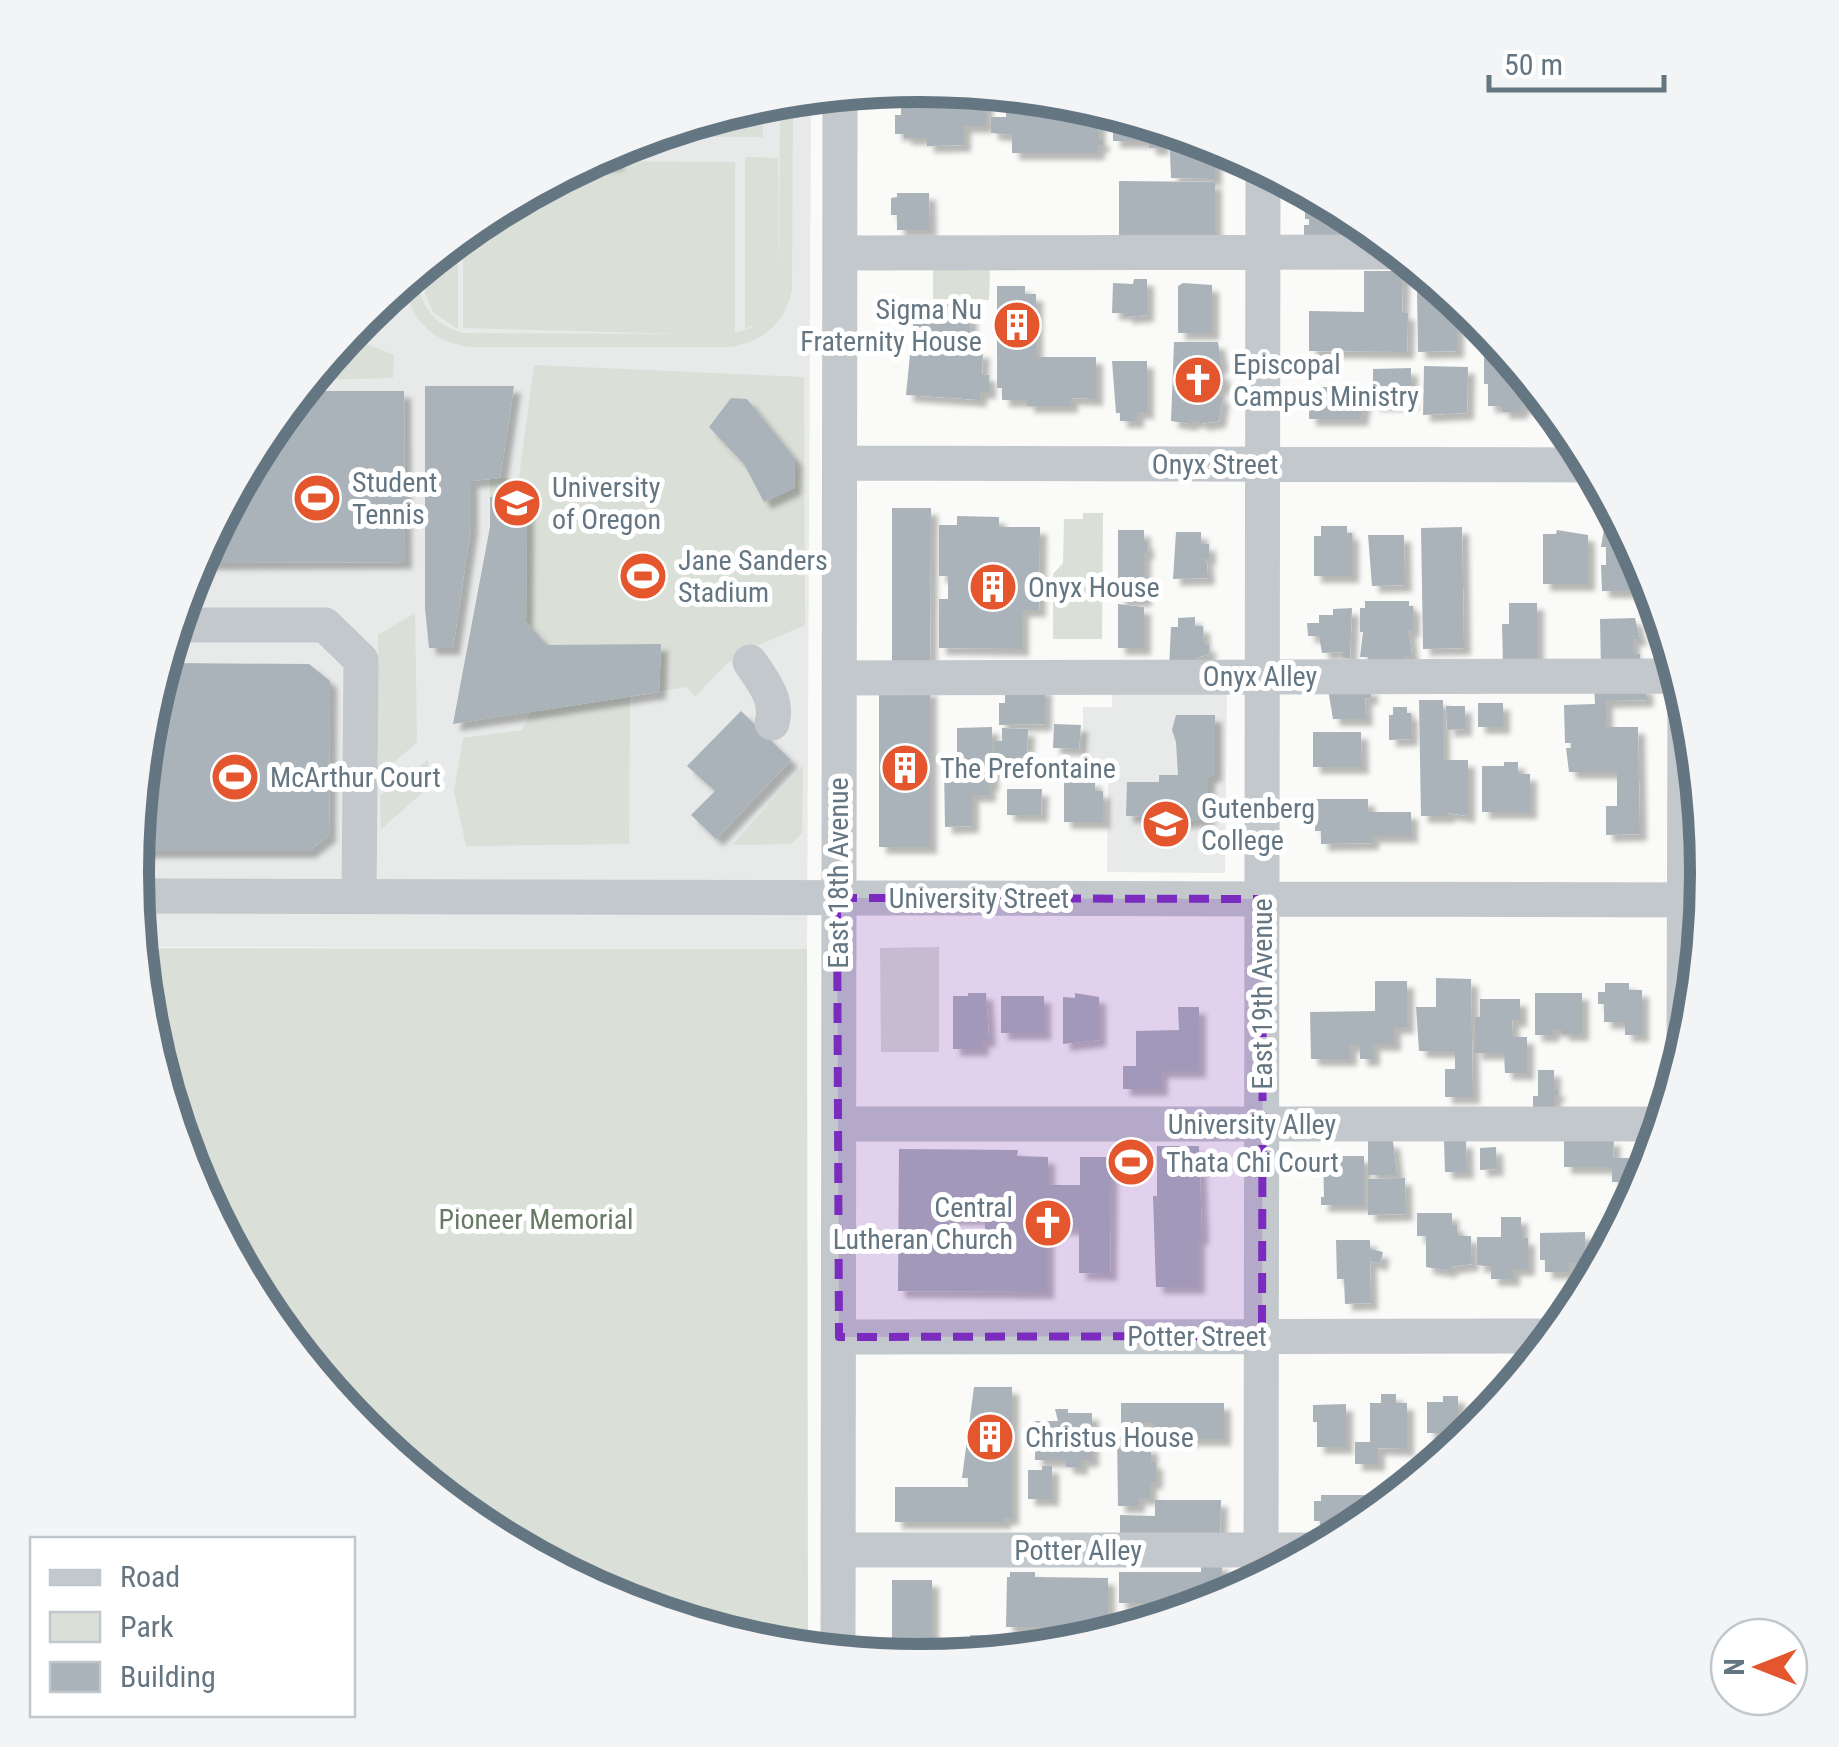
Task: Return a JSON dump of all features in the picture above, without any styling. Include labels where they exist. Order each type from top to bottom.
[{"type":"street","name":"East 18th Avenue","points":[[838,1640],[840,107]]},
{"type":"street","name":"East 19th Avenue","points":[[1261,1565],[1263,183]]},
{"type":"street","points":[[840,253],[1375,252]]},
{"type":"street","name":"Onyx Street","points":[[840,463],[1573,465]]},
{"type":"street","points":[[190,624],[324,624],[360,660],[359,897]]},
{"type":"street","points":[[750,662],[772,701],[772,723]]},
{"type":"street","name":"Onyx Alley","points":[[839,678],[1664,676]]},
{"type":"street","name":"University Street","points":[[149,896],[1689,900]]},
{"type":"street","name":"University Alley","points":[[840,1124],[1649,1124]]},
{"type":"street","name":"Potter Street","points":[[838,1336],[1536,1336]]},
{"type":"street","name":"Potter Alley","points":[[838,1550],[1261,1565]]},
{"type":"highlighted area","points":[[837,898],[1263,899],[1262,1336],[839,1337]]},
{"type":"shaded area","name":"University of Oregon","points":[[811,110],[807,949],[152,947],[149,874],[150,823],[163,723],[189,626],[207,578],[228,532],[278,445],[340,365],[374,328],[450,262],[491,232],[578,182],[672,143],[769,117]]},
{"type":"shaded area","name":"Gutenberg College","points":[[1112,685],[1227,686],[1225,873],[1107,872],[1108,777],[1083,776],[1083,707],[1112,707]]},
{"type":"green space","points":[[793,113],[792,290],[777,322],[751,342],[727,347],[471,347],[446,340],[425,327],[408,297],[419,287],[434,318],[463,333],[687,334],[463,328],[463,252],[534,206],[623,161],[735,162],[735,333],[751,328],[745,329],[745,157],[778,158],[779,289],[780,115]]},
{"type":"green space","points":[[763,118],[763,137],[693,137]]},
{"type":"green space","points":[[458,256],[458,329],[433,312],[425,283]]},
{"type":"green space","points":[[933,269],[990,269],[989,300],[933,299]]},
{"type":"green space","points":[[361,342],[394,355],[393,378],[328,380]]},
{"type":"green space","name":"Jane Sanders Stadium","points":[[534,365],[804,377],[805,625],[749,649],[725,665],[695,697],[687,687],[630,696],[629,844],[466,846],[454,791],[463,738],[522,730],[530,713],[453,724],[490,527],[490,478],[519,478]]},
{"type":"green space","points":[[1083,513],[1103,513],[1102,639],[1053,639],[1053,574],[1063,563],[1064,519],[1083,519]]},
{"type":"green space","points":[[415,613],[417,742],[378,777],[378,635]]},
{"type":"green space","points":[[428,760],[428,788],[381,829],[380,795]]},
{"type":"green space","points":[[803,766],[802,833],[792,844],[732,845]]},
{"type":"green space","points":[[939,947],[939,1052],[881,1052],[880,948]]},
{"type":"green space","name":"Pioneer Memorial","points":[[152,948],[807,949],[808,1636],[672,1604],[578,1565],[491,1515],[374,1419],[278,1302],[228,1215],[189,1121],[175,1073],[163,1024]]},
{"type":"green space","name":"Thata Chi Court","points":[[1113,1145],[1149,1145],[1148,1178],[1113,1178]]},
{"type":"building","points":[[901,103],[986,106],[986,126],[964,126],[964,145],[927,146],[927,138],[895,134],[895,115],[901,115]]},
{"type":"building","points":[[1006,108],[1098,124],[1103,145],[1098,145],[1098,153],[1012,153],[1012,135],[991,133],[991,117],[1006,117]]},
{"type":"building","points":[[1113,128],[1162,142],[1162,148],[1149,148],[1149,141],[1113,141]]},
{"type":"building","points":[[1170,144],[1215,161],[1215,179],[1171,178]]},
{"type":"building","points":[[1119,181],[1215,182],[1215,240],[1119,239]]},
{"type":"building","points":[[897,193],[929,193],[930,230],[897,230],[897,215],[891,215],[891,198],[897,197]]},
{"type":"building","points":[[1305,206],[1361,242],[1304,241],[1304,225],[1309,225],[1309,219],[1305,219]]},
{"type":"building","points":[[1364,271],[1403,273],[1402,313],[1408,313],[1407,352],[1309,351],[1309,311],[1364,312]]},
{"type":"building","points":[[1134,279],[1147,279],[1147,315],[1125,317],[1125,313],[1112,313],[1113,283],[1133,284]]},
{"type":"building","points":[[1212,285],[1212,333],[1178,333],[1178,286]]},
{"type":"building","name":"Sigma Nu Fraternity House","points":[[997,286],[1025,286],[1025,294],[1036,294],[1036,357],[1096,357],[1096,399],[1071,398],[1071,406],[1027,406],[1027,400],[1002,400],[1002,388],[997,388]]},
{"type":"building","points":[[1419,287],[1442,307],[1442,317],[1457,321],[1457,351],[1418,352]]},
{"type":"building","points":[[919,303],[970,305],[971,351],[983,351],[982,374],[989,375],[989,392],[980,392],[980,400],[906,395],[913,324],[920,324]]},
{"type":"building","name":"Episcopal Campus Ministry","points":[[1174,342],[1218,342],[1222,366],[1218,366],[1218,373],[1223,373],[1219,421],[1171,421]]},
{"type":"building","points":[[1484,349],[1530,406],[1521,406],[1521,412],[1502,412],[1502,406],[1488,406],[1488,384],[1484,384]]},
{"type":"building","points":[[1112,361],[1147,361],[1147,412],[1137,412],[1137,421],[1120,421],[1120,413],[1116,413]]},
{"type":"building","points":[[1424,366],[1468,367],[1467,413],[1423,415]]},
{"type":"building","points":[[1411,368],[1411,404],[1373,404],[1373,369]]},
{"type":"building","points":[[425,386],[514,386],[500,478],[471,481],[471,527],[453,648],[429,648],[425,608]]},
{"type":"building","points":[[1309,387],[1360,387],[1360,397],[1365,397],[1361,419],[1309,419]]},
{"type":"building","name":"Student Tennis","points":[[319,391],[404,391],[405,562],[214,563],[278,445]]},
{"type":"building","points":[[731,398],[747,399],[795,459],[794,488],[764,502],[744,464],[709,427]]},
{"type":"building","points":[[527,496],[526,622],[547,645],[661,644],[659,692],[453,724],[490,527],[490,497]]},
{"type":"building","points":[[892,508],[931,508],[930,663],[892,662]]},
{"type":"building","name":"Onyx House","points":[[957,516],[999,517],[999,527],[1040,527],[1039,610],[1022,610],[1022,649],[939,648],[939,599],[948,599],[948,576],[939,576],[939,525],[957,525]]},
{"type":"building","points":[[1321,526],[1347,526],[1347,533],[1352,533],[1352,576],[1314,576],[1314,536],[1321,536]]},
{"type":"building","points":[[1462,527],[1464,648],[1423,649],[1421,528]]},
{"type":"building","points":[[1604,529],[1609,529],[1633,580],[1632,591],[1602,591],[1601,565],[1606,565],[1606,547],[1601,547]]},
{"type":"building","points":[[1118,530],[1144,530],[1144,600],[1118,600]]},
{"type":"building","points":[[1557,530],[1588,535],[1588,584],[1543,584],[1543,534],[1556,534]]},
{"type":"building","points":[[1176,532],[1201,532],[1201,544],[1209,544],[1209,559],[1204,559],[1208,578],[1173,579]]},
{"type":"building","points":[[1368,535],[1404,535],[1405,585],[1372,586]]},
{"type":"building","points":[[1365,601],[1409,601],[1409,606],[1413,606],[1413,630],[1409,630],[1412,656],[1404,656],[1404,665],[1368,665],[1368,657],[1360,657],[1360,608],[1365,608]]},
{"type":"building","points":[[1509,603],[1537,603],[1537,666],[1503,666],[1502,624],[1509,624]]},
{"type":"building","points":[[1118,604],[1144,607],[1144,648],[1118,648]]},
{"type":"building","points":[[1352,608],[1350,658],[1343,658],[1343,652],[1322,653],[1319,636],[1308,636],[1307,623],[1319,623],[1319,615],[1333,615],[1333,609]]},
{"type":"building","points":[[1195,617],[1195,626],[1203,626],[1204,645],[1209,645],[1209,654],[1196,658],[1196,668],[1169,669],[1171,627],[1178,627],[1178,618]]},
{"type":"building","points":[[1635,618],[1640,639],[1633,639],[1633,654],[1640,654],[1640,668],[1601,669],[1600,619]]},
{"type":"building","name":"McArthur Court","points":[[178,663],[309,664],[330,681],[329,835],[309,851],[149,851],[155,773]]},
{"type":"building","points":[[1646,686],[1647,700],[1606,701],[1606,727],[1638,727],[1640,834],[1606,835],[1606,806],[1617,806],[1617,772],[1569,772],[1566,748],[1571,748],[1571,743],[1565,743],[1564,705],[1595,704],[1594,687]]},
{"type":"building","points":[[1023,687],[1045,687],[1045,724],[999,725],[999,703],[1005,703],[1005,695],[1023,695]]},
{"type":"building","points":[[1371,688],[1371,698],[1365,698],[1366,719],[1333,719],[1328,689]]},
{"type":"building","name":"The Prefontaine","points":[[879,689],[930,689],[930,847],[879,847]]},
{"type":"building","points":[[1419,700],[1443,700],[1443,760],[1468,760],[1468,816],[1421,816]]},
{"type":"building","points":[[1478,703],[1503,703],[1503,727],[1478,727]]},
{"type":"building","points":[[1446,706],[1465,706],[1465,729],[1447,730]]},
{"type":"building","points":[[1393,707],[1407,707],[1407,713],[1411,713],[1411,739],[1389,740],[1389,715],[1393,715]]},
{"type":"building","points":[[741,711],[791,760],[716,839],[691,815],[715,791],[687,766]]},
{"type":"building","points":[[1176,715],[1215,715],[1215,774],[1208,777],[1208,818],[1179,822],[1177,817],[1126,816],[1127,782],[1159,782],[1159,775],[1178,775],[1172,730]]},
{"type":"building","points":[[1054,724],[1081,725],[1079,749],[1053,748]]},
{"type":"building","points":[[992,727],[989,795],[972,795],[972,826],[945,827],[944,765],[957,765],[957,728]]},
{"type":"building","points":[[1002,728],[1028,729],[1027,756],[1017,756],[1017,770],[994,769],[994,741],[1002,741]]},
{"type":"building","points":[[1313,732],[1361,732],[1362,767],[1313,767]]},
{"type":"building","points":[[1504,762],[1518,762],[1518,774],[1530,774],[1530,812],[1482,812],[1482,766],[1504,766]]},
{"type":"building","points":[[1064,780],[1095,780],[1095,791],[1103,791],[1103,822],[1064,822]]},
{"type":"building","points":[[1007,789],[1042,789],[1041,815],[1007,815]]},
{"type":"building","points":[[1315,799],[1368,799],[1368,812],[1411,812],[1411,836],[1372,836],[1372,843],[1321,844],[1321,831],[1315,831]]},
{"type":"building","points":[[1436,978],[1471,979],[1473,1097],[1445,1097],[1445,1069],[1455,1069],[1455,1051],[1419,1051],[1416,1007],[1436,1007]]},
{"type":"building","points":[[1375,981],[1407,981],[1407,1027],[1394,1027],[1394,1044],[1373,1044],[1373,1059],[1360,1059],[1360,1045],[1350,1045],[1350,1059],[1311,1059],[1310,1012],[1375,1011]]},
{"type":"building","points":[[1605,983],[1629,983],[1629,990],[1642,990],[1642,1035],[1625,1035],[1625,1022],[1604,1022],[1604,1004],[1598,1004],[1598,992],[1605,992]]},
{"type":"building","points":[[986,993],[989,1040],[982,1040],[982,1049],[953,1049],[953,996]]},
{"type":"building","points":[[1075,993],[1099,997],[1099,1040],[1063,1044],[1063,997],[1075,998]]},
{"type":"building","points":[[1535,993],[1582,993],[1582,1034],[1552,1030],[1552,1035],[1535,1035]]},
{"type":"building","points":[[1001,996],[1044,996],[1044,1033],[1001,1033]]},
{"type":"building","points":[[1480,999],[1520,999],[1520,1020],[1512,1020],[1513,1037],[1527,1037],[1527,1073],[1505,1073],[1504,1053],[1475,1053],[1475,1017],[1480,1017]]},
{"type":"building","points":[[1178,1007],[1199,1007],[1199,1071],[1161,1071],[1161,1089],[1123,1089],[1123,1066],[1136,1066],[1136,1031],[1179,1030]]},
{"type":"building","points":[[1538,1070],[1554,1070],[1554,1090],[1558,1090],[1558,1095],[1554,1095],[1554,1116],[1533,1117]]},
{"type":"building","points":[[1564,1139],[1614,1139],[1613,1158],[1636,1158],[1626,1182],[1612,1182],[1612,1167],[1564,1167]]},
{"type":"building","points":[[1368,1141],[1393,1141],[1397,1175],[1368,1175]]},
{"type":"building","points":[[1444,1141],[1466,1141],[1467,1172],[1445,1172]]},
{"type":"building","points":[[1157,1146],[1199,1146],[1202,1238],[1198,1238],[1198,1287],[1156,1287],[1153,1196],[1157,1196]]},
{"type":"building","points":[[1496,1147],[1497,1169],[1480,1170],[1480,1148]]},
{"type":"building","name":"Central Lutheran Church","points":[[899,1149],[1018,1150],[1017,1156],[1048,1157],[1048,1185],[1080,1185],[1080,1157],[1111,1157],[1110,1274],[1079,1273],[1079,1228],[1047,1228],[1047,1292],[898,1291]],"holes":[[[949,1218],[985,1218],[985,1233],[950,1234]]]},
{"type":"building","points":[[1323,1156],[1364,1156],[1364,1205],[1321,1205]]},
{"type":"building","points":[[1405,1178],[1406,1214],[1368,1215],[1368,1179]]},
{"type":"building","points":[[1417,1213],[1452,1213],[1452,1225],[1457,1225],[1458,1236],[1471,1236],[1472,1264],[1450,1267],[1450,1271],[1426,1267],[1426,1236],[1417,1236]]},
{"type":"building","points":[[1501,1217],[1521,1217],[1521,1238],[1528,1238],[1528,1269],[1513,1269],[1513,1279],[1491,1279],[1491,1267],[1477,1265],[1477,1237],[1501,1237]]},
{"type":"building","points":[[1585,1232],[1585,1263],[1569,1263],[1569,1272],[1545,1272],[1545,1260],[1540,1260],[1540,1233]]},
{"type":"building","points":[[1336,1240],[1370,1240],[1370,1249],[1383,1252],[1380,1264],[1370,1261],[1371,1303],[1345,1304],[1344,1279],[1337,1279]]},
{"type":"building","name":"Christus House","points":[[974,1387],[1012,1387],[1012,1518],[1004,1518],[1004,1522],[895,1522],[895,1487],[968,1487],[968,1478],[962,1478]]},
{"type":"building","points":[[1381,1394],[1396,1394],[1396,1403],[1407,1403],[1407,1449],[1378,1448],[1378,1464],[1355,1464],[1355,1442],[1370,1442],[1370,1403],[1381,1403]]},
{"type":"building","points":[[1443,1396],[1458,1396],[1458,1425],[1450,1433],[1427,1433],[1427,1402],[1443,1402]]},
{"type":"building","points":[[1121,1403],[1224,1403],[1224,1439],[1154,1439],[1154,1423],[1121,1423]]},
{"type":"building","points":[[1346,1404],[1346,1447],[1317,1447],[1313,1405]]},
{"type":"building","points":[[1055,1409],[1092,1413],[1092,1460],[1081,1460],[1081,1468],[1066,1467],[1066,1460],[1035,1460],[1035,1421],[1058,1421]]},
{"type":"building","points":[[1117,1436],[1140,1436],[1140,1446],[1151,1446],[1151,1462],[1156,1462],[1156,1482],[1150,1482],[1150,1498],[1138,1498],[1138,1506],[1118,1506]]},
{"type":"building","points":[[1042,1466],[1052,1466],[1052,1499],[1028,1499],[1028,1470],[1042,1470]]},
{"type":"building","points":[[1321,1495],[1373,1495],[1320,1532],[1320,1521],[1314,1521],[1314,1501],[1321,1501]]},
{"type":"building","points":[[1155,1500],[1221,1500],[1220,1539],[1120,1538],[1120,1515],[1155,1516]]},
{"type":"building","points":[[1201,1563],[1222,1563],[1222,1583],[1170,1603],[1119,1603],[1119,1572],[1201,1572]]},
{"type":"building","points":[[1010,1572],[1035,1572],[1035,1577],[1108,1578],[1108,1621],[1079,1628],[1006,1627]]},
{"type":"building","points":[[892,1580],[932,1580],[932,1644],[892,1643]]},
{"type":"building","points":[[1039,1635],[963,1643],[963,1638]]},
{"type":"place","name":"Sigma Nu Fraternity House","points":[[1017,325]]},
{"type":"place","name":"Episcopal Campus Ministry","points":[[1198,380]]},
{"type":"place","name":"Student Tennis","points":[[317,498]]},
{"type":"place","name":"University of Oregon","points":[[517,503]]},
{"type":"place","name":"Jane Sanders Stadium","points":[[643,576]]},
{"type":"place","name":"Onyx House","points":[[993,587]]},
{"type":"place","name":"The Prefontaine","points":[[905,768]]},
{"type":"place","name":"McArthur Court","points":[[235,777]]},
{"type":"place","name":"Gutenberg College","points":[[1166,824]]},
{"type":"place","name":"Thata Chi Court","points":[[1131,1162]]},
{"type":"place","name":"Central Lutheran Church","points":[[1048,1223]]},
{"type":"place","name":"Christus House","points":[[990,1437]]}]
